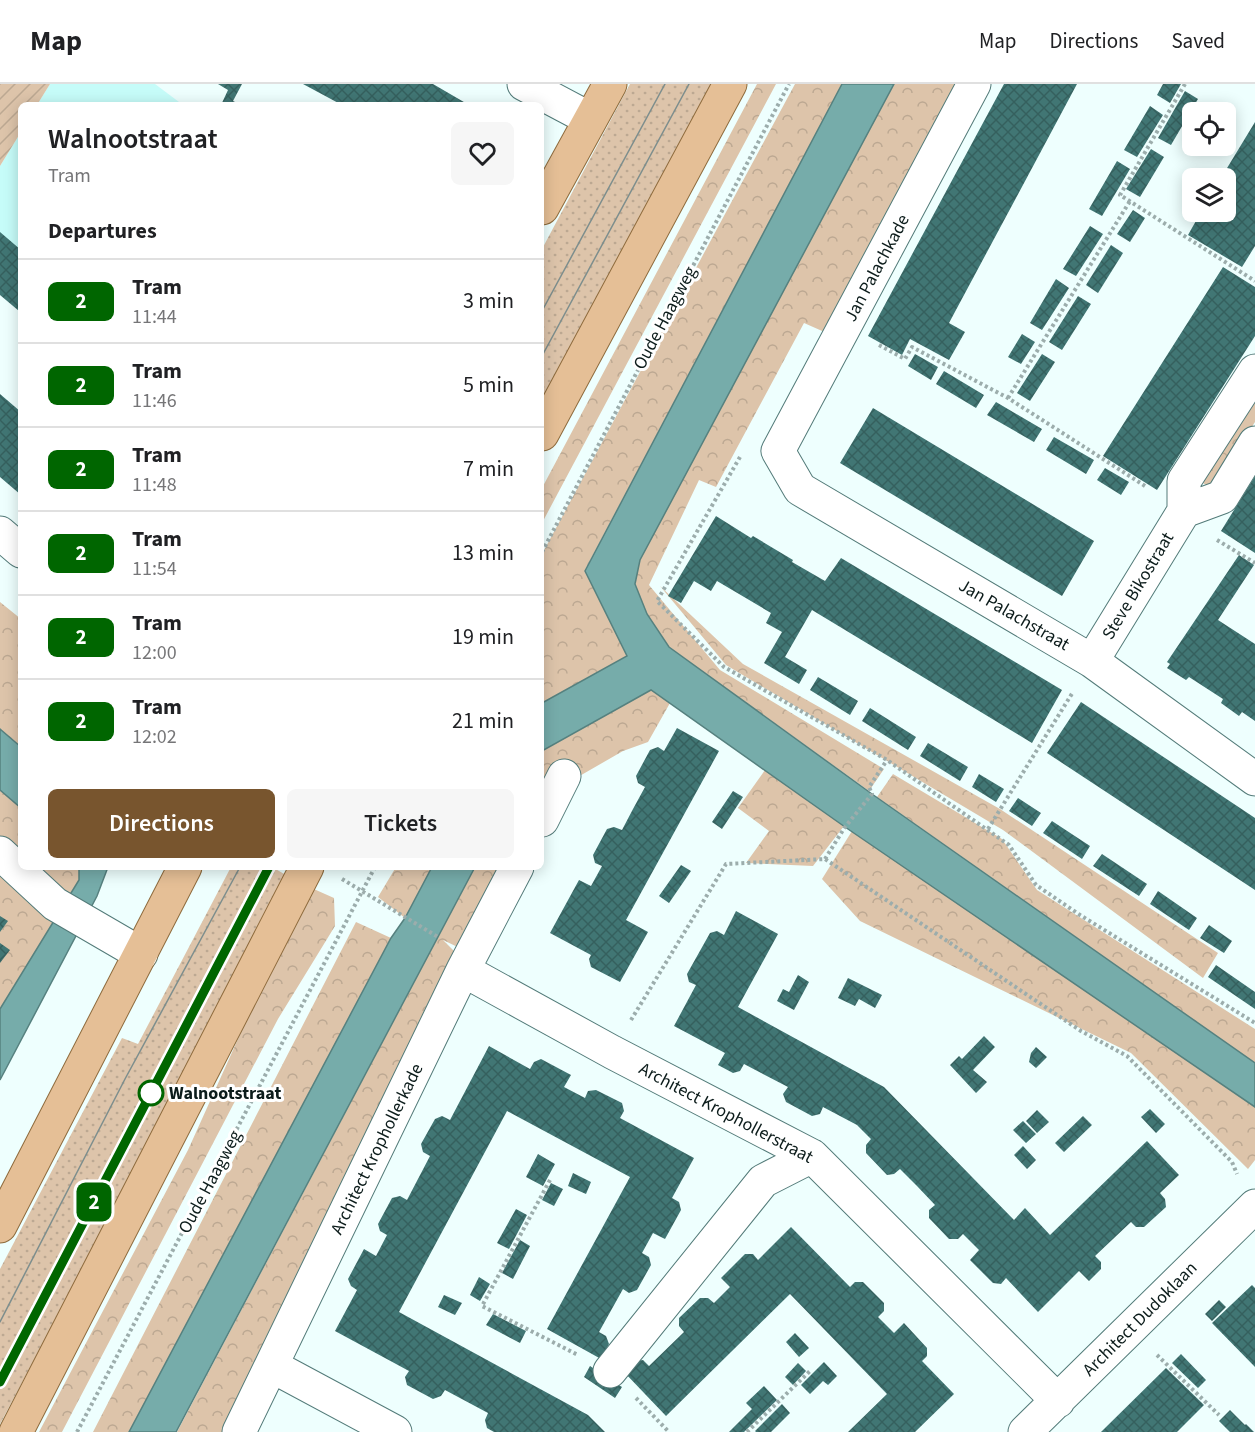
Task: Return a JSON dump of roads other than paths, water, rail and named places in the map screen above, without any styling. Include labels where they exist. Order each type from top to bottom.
[{"type":"main road","points":[[544,204],[610,84]]},
{"type":"main road","points":[[544,430],[730,84]]},
{"type":"main road","points":[[0,1226],[183,870]]},
{"type":"main road","points":[[15,1432],[320,870]]},
{"type":"street","points":[[524,84],[590,119]]},
{"type":"street","name":"Jan Palachkade","points":[[778,451],[974,84]]},
{"type":"street","points":[[1255,371],[1184,481],[1184,511],[1222,497],[1255,443]]},
{"type":"street","name":"Jan Palachstraat","points":[[778,451],[800,489],[1092,661],[1255,779]]},
{"type":"street","name":"Steve Bikostraat","points":[[1092,661],[1184,511]]},
{"type":"street","points":[[0,533],[18,548]]},
{"type":"street","points":[[544,816],[564,776]]},
{"type":"street","points":[[9,862],[55,904],[141,954]]},
{"type":"street","name":"Architect Krophollerkade","points":[[239,1432],[464,970],[515,870]]},
{"type":"street","name":"Architect Krophollerstraat","points":[[464,970],[612,1052],[812,1156],[1058,1401]]},
{"type":"street","points":[[610,1371],[763,1181],[812,1156]]},
{"type":"street","name":"Architect Dudoklaan","points":[[1025,1432],[1254,1210]]},
{"type":"street","points":[[272,1366],[396,1432]]},
{"type":"tram line","points":[[544,307],[665,84]]},
{"type":"tram line","points":[[544,352],[689,84]]},
{"type":"tram line","points":[[0,1322],[125,1079],[238,870]]},
{"type":"tram line","points":[[0,1382],[267,870]]},
{"type":"tram line","name":"2","points":[[0,1382],[267,870]]},
{"type":"place","name":"Walnootstraat","points":[[151,1093]]}]
